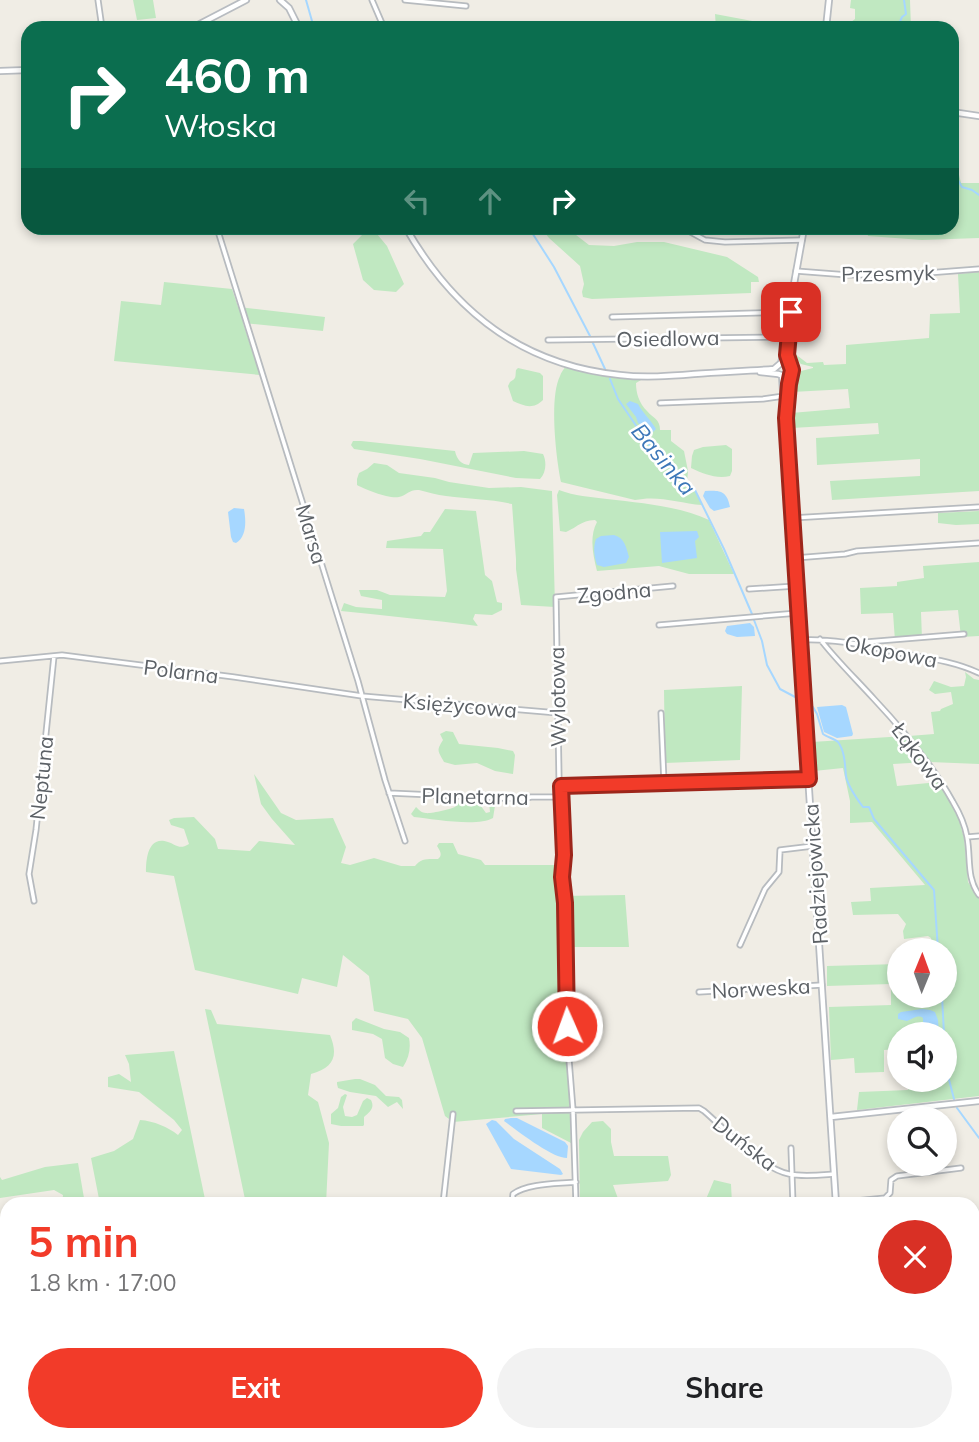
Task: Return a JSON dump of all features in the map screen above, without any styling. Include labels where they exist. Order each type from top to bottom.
[{"type":"main road","points":[[827,21],[829,0]]},
{"type":"main road","points":[[204,21],[241,1]]},
{"type":"main road","points":[[286,3],[295,21]]},
{"type":"main road","points":[[0,71],[21,70]]},
{"type":"main road","points":[[959,113],[979,116]]},
{"type":"main road","points":[[411,235],[432,269],[461,302],[504,336],[542,356],[589,370],[631,376],[752,371],[787,376],[792,369],[787,338]]},
{"type":"main road","points":[[781,375],[779,365],[787,338],[803,235]]},
{"type":"main road","points":[[752,371],[789,363]]},
{"type":"main road","points":[[763,372],[779,379],[784,396]]},
{"type":"main road","name":"Radziejowicka","points":[[786,418],[790,373]]},
{"type":"main road","name":"Radziejowicka","points":[[781,375],[786,418],[836,1197]]},
{"type":"main road","points":[[831,1117],[979,1101]]},
{"type":"street","points":[[98,0],[102,21]]},
{"type":"street","points":[[372,0],[381,21]]},
{"type":"street","points":[[405,0],[466,6]]},
{"type":"street","name":"Marsa","points":[[219,235],[405,841]]},
{"type":"street","points":[[695,235],[705,240],[725,242],[802,240]]},
{"type":"street","name":"Przesmyk","points":[[796,271],[901,275],[979,269]]},
{"type":"street","points":[[612,317],[791,312]]},
{"type":"street","name":"Osiedlowa","points":[[548,340],[787,338]]},
{"type":"street","points":[[660,403],[784,396]]},
{"type":"street","points":[[792,518],[979,507]]},
{"type":"street","points":[[795,558],[979,543]]},
{"type":"street","name":"Zgodna","points":[[555,597],[673,586]]},
{"type":"street","points":[[750,589],[796,586]]},
{"type":"street","name":"Wylotowa","points":[[555,597],[559,778],[564,855],[562,877],[565,903],[565,983],[576,1197]]},
{"type":"street","points":[[659,625],[798,613]]},
{"type":"street","points":[[864,646],[866,642],[964,634]]},
{"type":"street","name":"Okopowa","points":[[800,640],[820,639],[864,646],[957,664],[979,673]]},
{"type":"street","name":"Łąkowa","points":[[820,639],[927,760],[955,805],[967,837],[970,875],[979,895]]},
{"type":"street","name":"Neptuna","points":[[34,901],[29,874],[54,656]]},
{"type":"street","name":"Polarna","points":[[0,661],[69,656],[362,696]]},
{"type":"street","name":"Księżycowa","points":[[362,696],[558,713]]},
{"type":"street","points":[[661,713],[664,783]]},
{"type":"street","points":[[561,786],[809,779]]},
{"type":"street","name":"Planetarna","points":[[389,793],[523,799],[561,797]]},
{"type":"street","points":[[967,837],[979,836]]},
{"type":"street","points":[[740,945],[765,890],[779,872],[780,850],[813,846]]},
{"type":"street","name":"Norweska","points":[[699,992],[822,985]]},
{"type":"street","name":"Duńska","points":[[516,1111],[702,1109],[754,1155],[785,1173],[834,1174]]},
{"type":"street","points":[[444,1197],[453,1114]]},
{"type":"street","points":[[791,1148],[793,1197]]},
{"type":"street","points":[[886,1197],[890,1193],[891,1180],[897,1176],[961,1168]]},
{"type":"street","points":[[513,1197],[519,1189],[576,1182]]},
{"type":"green space","points":[[133,0],[153,0],[156,18],[137,20]]},
{"type":"green space","points":[[851,0],[910,0],[911,21],[852,21],[855,19],[855,9],[850,8]]},
{"type":"green space","points":[[715,14],[752,21],[716,21]]},
{"type":"green space","points":[[959,175],[961,183],[979,183],[979,238],[922,240],[868,236],[959,235]]},
{"type":"green space","points":[[362,235],[378,235],[387,246],[404,284],[396,292],[374,290],[363,280],[353,244]]},
{"type":"green space","points":[[547,235],[576,235],[589,245],[614,246],[637,242],[664,242],[727,257],[758,277],[759,282],[751,282],[751,293],[592,299],[583,297],[584,284],[580,266]]},
{"type":"green space","points":[[979,272],[979,491],[832,500],[830,481],[920,476],[920,459],[817,465],[816,438],[879,434],[878,423],[792,428],[791,413],[850,408],[848,389],[792,392],[801,371],[813,367],[801,364],[792,355],[794,353],[807,363],[846,364],[846,345],[929,338],[930,314],[960,313],[958,274]]},
{"type":"green space","points":[[164,282],[232,289],[238,307],[325,317],[323,331],[243,323],[260,375],[114,361],[121,301],[161,305]]},
{"type":"green space","points":[[566,366],[641,380],[636,383],[640,401],[657,421],[660,430],[671,430],[671,441],[684,451],[687,482],[694,488],[702,505],[660,499],[635,500],[561,482],[554,413],[557,386]]},
{"type":"green space","points":[[518,368],[543,376],[543,400],[536,405],[528,406],[513,401],[508,386],[515,378]]},
{"type":"green space","points":[[353,441],[455,451],[460,461],[469,465],[473,453],[524,451],[543,454],[544,474],[540,479],[516,478],[354,449],[351,445]]},
{"type":"green space","points":[[726,445],[732,449],[730,476],[705,474],[691,468],[694,450]]},
{"type":"green space","points":[[374,463],[387,465],[399,473],[449,482],[489,488],[521,487],[552,491],[555,607],[521,605],[512,504],[443,496],[419,490],[399,497],[378,494],[357,485],[359,473]]},
{"type":"green space","points":[[559,490],[583,496],[673,508],[709,520],[734,574],[689,574],[659,566],[597,571],[592,540],[597,522],[586,522],[566,532],[560,531],[557,495]]},
{"type":"green space","points":[[445,509],[476,511],[485,575],[492,581],[497,602],[502,603],[502,610],[492,615],[475,614],[473,619],[478,626],[341,611],[344,603],[382,609],[382,600],[361,596],[359,590],[377,590],[390,595],[445,597],[447,591],[443,549],[386,548],[387,541],[430,532]]},
{"type":"green space","points":[[979,511],[979,524],[938,523],[938,513]]},
{"type":"green space","points":[[979,562],[979,636],[961,637],[958,610],[921,612],[922,639],[895,641],[893,613],[861,614],[860,588],[897,586],[897,582],[924,578],[923,566]]},
{"type":"green space","points":[[965,672],[979,680],[979,764],[930,762],[909,736],[934,734],[931,712],[940,711],[953,704],[951,692],[935,694],[929,690],[934,681],[951,687],[964,686]]},
{"type":"green space","points":[[742,686],[740,760],[665,763],[664,690]]},
{"type":"green space","points":[[453,732],[459,744],[513,751],[513,774],[495,771],[477,763],[455,765],[444,762],[439,749],[443,740],[440,734]]},
{"type":"green space","points":[[905,736],[927,762],[893,764],[897,786],[939,782],[952,805],[964,838],[968,882],[979,899],[979,1096],[857,1110],[859,1092],[957,1092],[957,1022],[887,1022],[884,1072],[855,1073],[854,1058],[831,1060],[829,1007],[887,1005],[887,1008],[957,1008],[957,938],[904,938],[906,924],[898,914],[853,915],[851,902],[871,901],[870,888],[925,885],[872,822],[850,823],[850,801],[843,768],[814,771],[812,742]]},
{"type":"green space","points":[[254,774],[281,813],[296,820],[333,818],[346,847],[341,863],[350,865],[374,858],[401,866],[415,866],[422,860],[438,859],[441,854],[437,846],[439,843],[453,843],[458,854],[481,860],[485,865],[558,865],[561,896],[625,895],[629,947],[563,947],[571,1143],[542,1128],[542,1114],[453,1122],[445,1116],[422,1038],[408,1019],[374,1011],[369,976],[343,955],[337,987],[302,978],[298,994],[195,970],[174,876],[146,872],[148,855],[156,842],[168,842],[180,847],[189,844],[184,829],[171,825],[169,820],[174,818],[194,817],[215,839],[218,849],[250,851],[259,841],[295,845],[261,804]]},
{"type":"green space","points":[[464,799],[478,802],[486,813],[490,812],[489,803],[494,803],[493,818],[477,822],[455,822],[414,817],[411,814],[416,807],[426,813],[449,809]]},
{"type":"green space","points":[[887,964],[887,984],[827,986],[827,966]]},
{"type":"green space","points":[[205,1009],[211,1010],[217,1024],[330,1035],[333,1043],[332,1060],[319,1072],[311,1074],[308,1095],[318,1102],[329,1143],[326,1197],[245,1197]]},
{"type":"green space","points":[[356,1018],[400,1032],[409,1038],[409,1053],[403,1067],[385,1058],[382,1039],[373,1034],[352,1030],[352,1022]]},
{"type":"green space","points":[[174,1051],[205,1197],[99,1197],[91,1158],[114,1151],[133,1139],[140,1120],[160,1125],[178,1135],[182,1130],[174,1120],[139,1092],[108,1087],[108,1077],[119,1074],[131,1082],[125,1055]]},
{"type":"green space","points":[[355,1079],[375,1085],[386,1096],[399,1097],[403,1109],[397,1102],[388,1107],[376,1096],[338,1088],[337,1082]]},
{"type":"green space","points":[[345,1094],[345,1116],[357,1115],[363,1101],[367,1098],[371,1100],[372,1108],[364,1117],[363,1126],[331,1124],[331,1114],[338,1108],[341,1097]]},
{"type":"green space","points":[[603,1121],[611,1129],[614,1156],[668,1156],[671,1175],[668,1181],[613,1185],[617,1197],[580,1197],[579,1140],[592,1122]]},
{"type":"green space","points":[[78,1163],[84,1197],[63,1197],[54,1190],[0,1197],[0,1177],[2,1180],[45,1167]]},
{"type":"green space","points":[[714,1180],[731,1184],[732,1197],[707,1197]]},
{"type":"water","points":[[630,401],[638,404],[654,426],[656,429],[652,433],[638,423],[626,404]]},
{"type":"water","points":[[705,491],[722,492],[730,507],[714,511],[703,496]]},
{"type":"water","points":[[234,508],[244,509],[245,518],[244,533],[236,543],[231,537],[228,512]]},
{"type":"water","points":[[697,531],[697,558],[662,563],[660,532]]},
{"type":"water","points":[[614,535],[621,538],[626,546],[629,557],[626,563],[604,567],[597,565],[594,552],[596,539]]},
{"type":"water","points":[[750,623],[754,627],[755,636],[737,637],[725,631],[727,626]]},
{"type":"water","points":[[817,707],[846,707],[853,734],[837,738],[824,732]]},
{"type":"water","points":[[930,1010],[935,1012],[938,1022],[923,1022],[921,1017],[907,1021],[898,1019],[901,1012]]},
{"type":"water","points":[[517,1118],[565,1142],[568,1146],[567,1158],[544,1149],[504,1121]]},
{"type":"water","points":[[492,1120],[514,1139],[560,1169],[563,1174],[511,1169],[486,1124]]},
{"type":"waterway","name":"Basinka","points":[[306,0],[312,21]]},
{"type":"waterway","points":[[900,21],[906,14],[904,0]]},
{"type":"waterway","points":[[959,182],[962,187],[979,195]]},
{"type":"waterway","name":"Basinka","points":[[533,235],[554,267],[590,336]]},
{"type":"waterway","points":[[592,341],[605,369]]},
{"type":"waterway","name":"Basinka","points":[[610,379],[618,399],[654,452],[694,488],[752,614]]},
{"type":"waterway","points":[[754,620],[767,665],[780,689],[797,698]]},
{"type":"waterway","points":[[813,707],[823,734],[837,741],[840,746],[847,780],[856,797],[863,807],[869,807],[874,819],[934,890],[937,938]]},
{"type":"waterway","points":[[943,1008],[943,1022]]},
{"type":"waterway","points":[[952,1092],[954,1099]]},
{"type":"waterway","points":[[957,1108],[979,1138]]},
{"type":"route","points":[[567,1026],[561,786],[809,779],[786,418],[792,370],[787,355],[791,312]]}]
